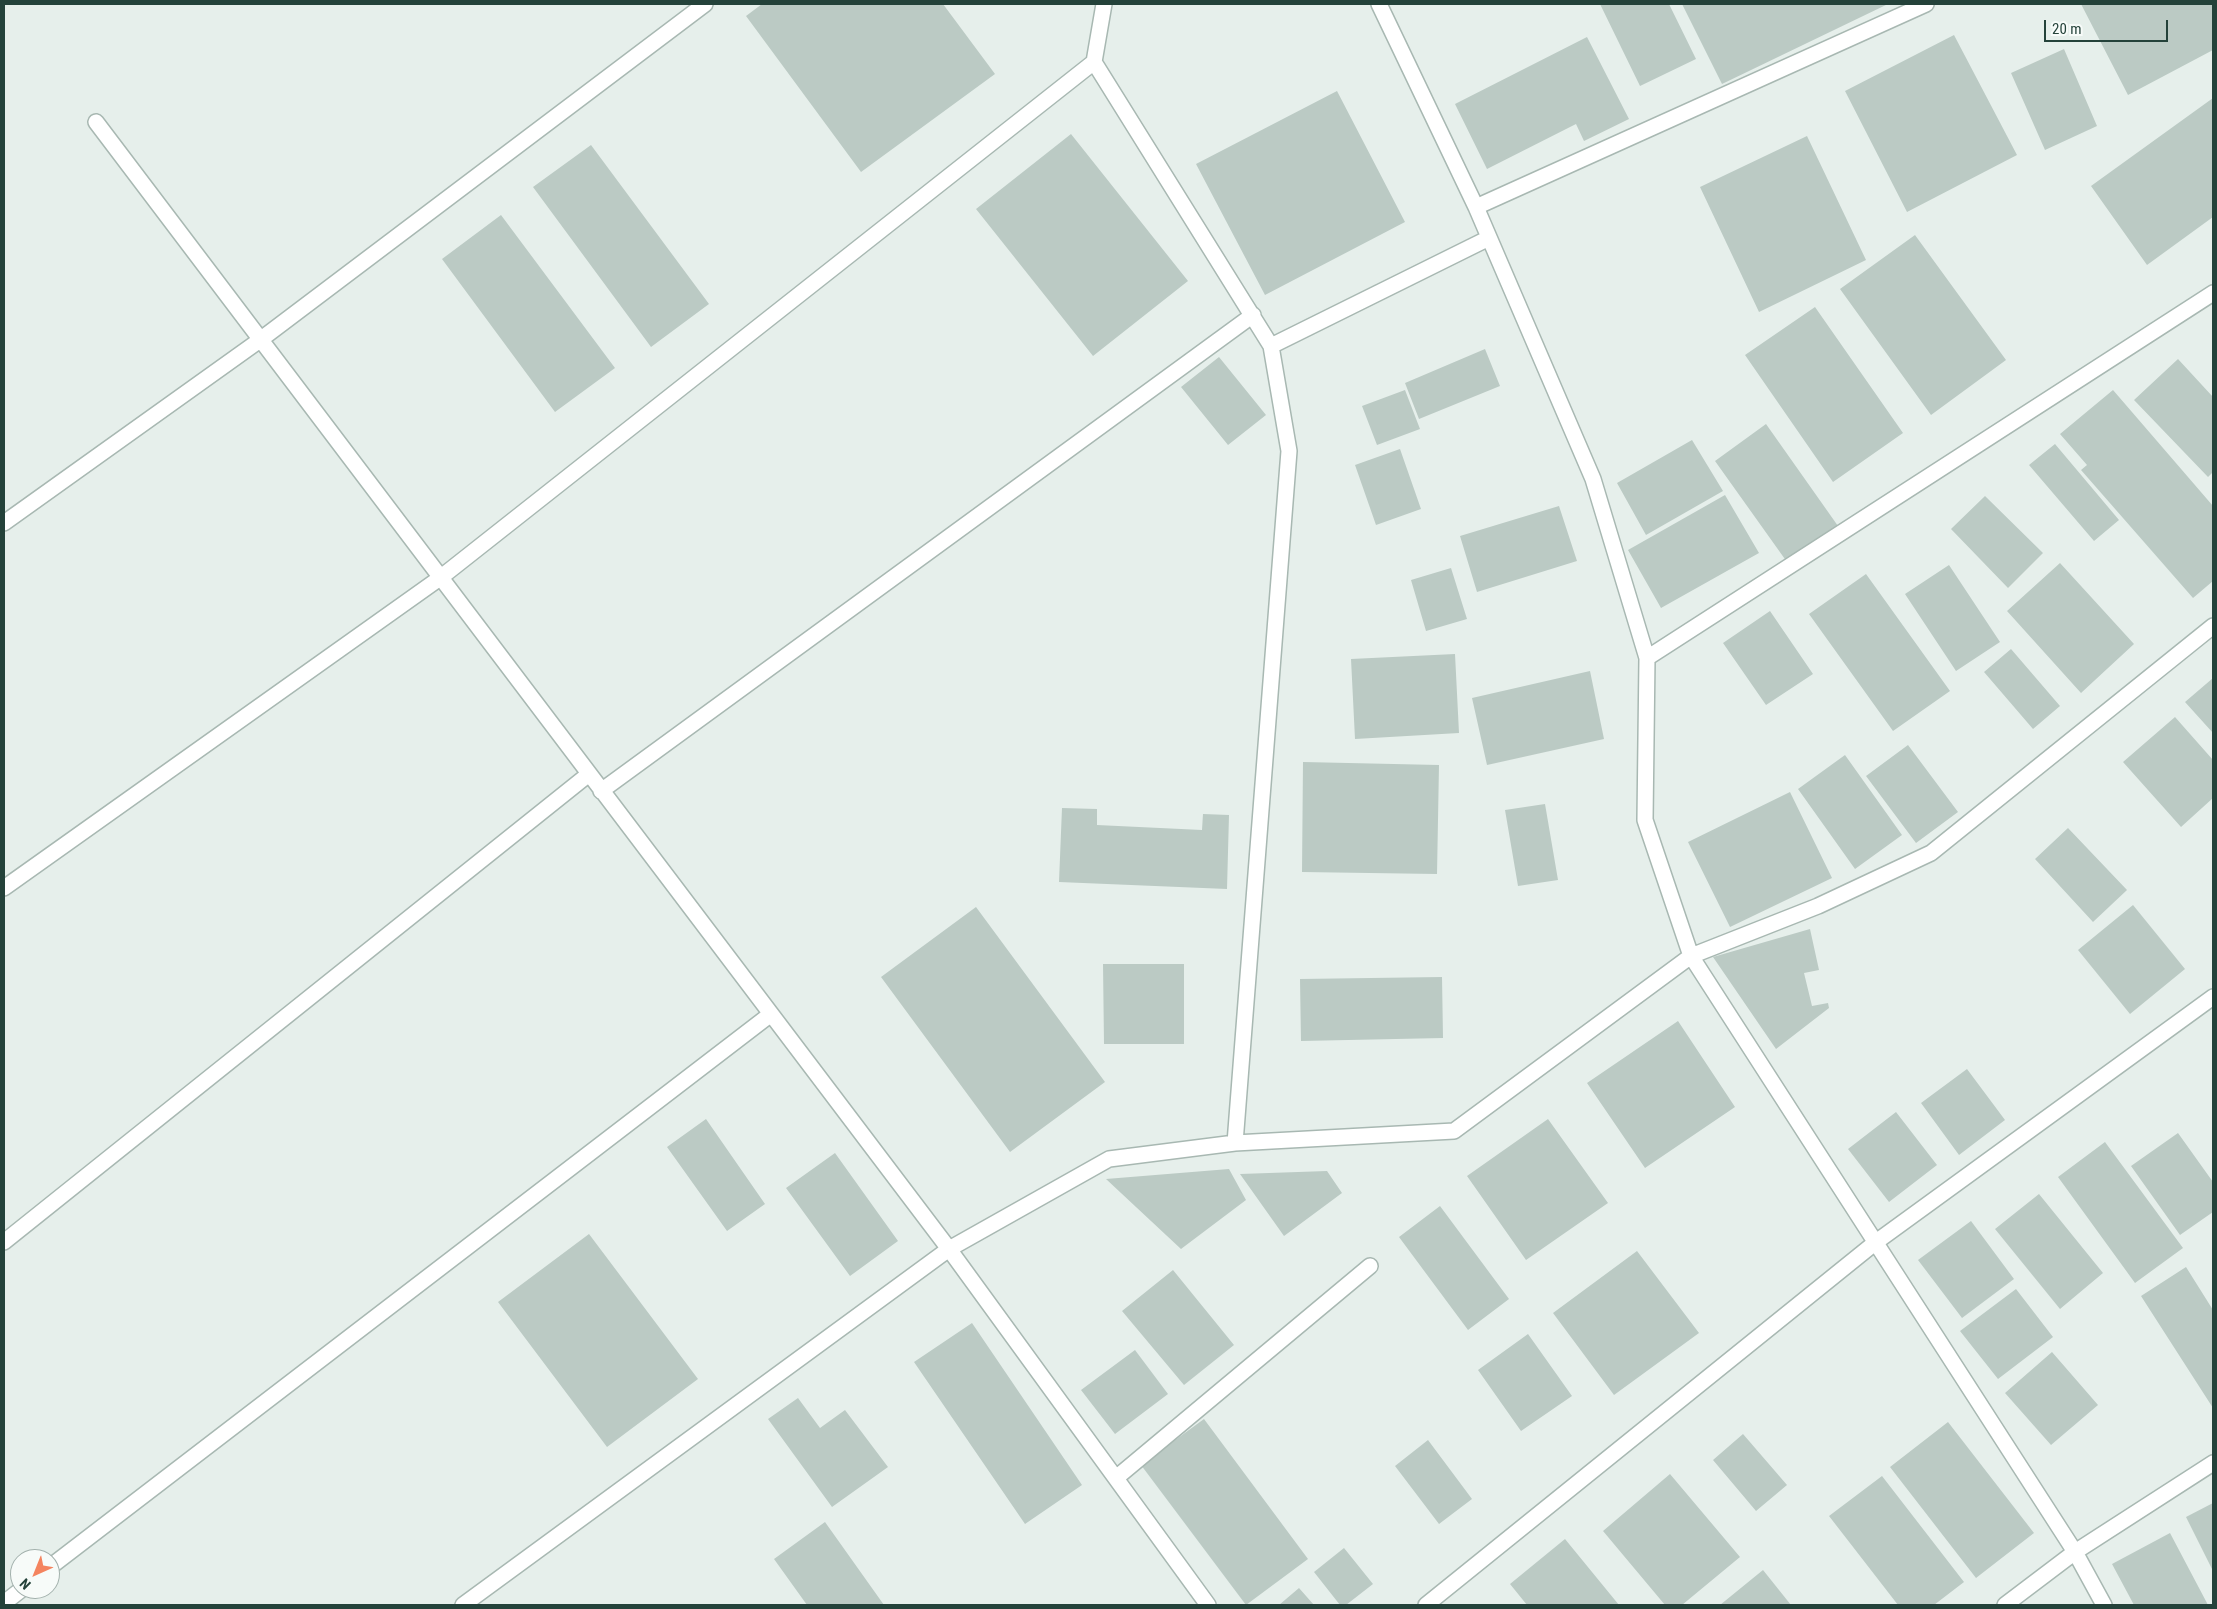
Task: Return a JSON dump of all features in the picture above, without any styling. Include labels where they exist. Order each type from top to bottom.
[{"type":"street","points":[[4,523],[260,340],[705,4]]},
{"type":"street","points":[[1104,4],[1094,62],[1271,346],[1289,451],[1235,1143]]},
{"type":"street","points":[[1379,4],[1476,207],[1592,479],[1647,658],[1645,820],[1691,956],[2075,1552],[2104,1605]]},
{"type":"street","points":[[1476,207],[1926,4]]},
{"type":"street","points":[[4,888],[440,578],[1094,62]]},
{"type":"street","points":[[96,122],[949,1250],[1208,1605]]},
{"type":"street","points":[[1271,346],[1489,238]]},
{"type":"street","points":[[1647,658],[2213,292]]},
{"type":"street","points":[[602,791],[1253,316]]},
{"type":"street","points":[[463,1605],[949,1250],[1109,1159],[1235,1143],[1454,1131],[1691,956],[1818,906],[1931,852],[2213,626]]},
{"type":"street","points":[[4,1242],[589,774]]},
{"type":"street","points":[[1426,1605],[1876,1242],[2213,997]]},
{"type":"street","points":[[60,1559],[771,1014]]},
{"type":"street","points":[[1116,1478],[1370,1266]]},
{"type":"street","points":[[2005,1605],[2075,1552],[2213,1463]]},
{"type":"building","points":[[762,4],[943,4],[995,74],[861,172],[746,16]]},
{"type":"building","points":[[1600,4],[1669,4],[1696,59],[1640,86]]},
{"type":"building","points":[[1682,4],[1888,4],[1722,84]]},
{"type":"building","points":[[2081,4],[2213,4],[2213,50],[2128,95]]},
{"type":"building","points":[[1954,35],[2017,155],[1907,212],[1845,91]]},
{"type":"building","points":[[1587,37],[1629,119],[1584,141],[1576,124],[1487,169],[1455,104]]},
{"type":"building","points":[[2064,49],[2097,126],[2045,150],[2011,73]]},
{"type":"building","points":[[1337,91],[1405,222],[1265,295],[1196,164]]},
{"type":"building","points":[[2213,98],[2213,217],[2147,265],[2091,186]]},
{"type":"building","points":[[1071,134],[1188,281],[1093,356],[976,209]]},
{"type":"building","points":[[1807,136],[1866,260],[1759,312],[1700,187]]},
{"type":"building","points":[[591,145],[709,304],[651,347],[533,187]]},
{"type":"building","points":[[501,215],[615,368],[555,412],[442,259]]},
{"type":"building","points":[[1915,235],[2006,360],[1931,415],[1840,289]]},
{"type":"building","points":[[1815,307],[1903,433],[1833,482],[1745,355]]},
{"type":"building","points":[[1485,349],[1500,386],[1419,419],[1405,383]]},
{"type":"building","points":[[1219,357],[1266,415],[1228,445],[1181,387]]},
{"type":"building","points":[[2178,359],[2213,397],[2213,472],[2208,477],[2134,400]]},
{"type":"building","points":[[1405,390],[1420,429],[1377,445],[1362,406]]},
{"type":"building","points":[[2113,390],[2213,506],[2213,581],[2193,598],[2081,470],[2087,465],[2060,434]]},
{"type":"building","points":[[1766,424],[1838,526],[1787,562],[1715,461]]},
{"type":"building","points":[[1692,440],[1723,491],[1646,535],[1617,483]]},
{"type":"building","points":[[2055,444],[2119,520],[2094,541],[2029,465]]},
{"type":"building","points":[[1400,449],[1421,509],[1376,525],[1355,465]]},
{"type":"building","points":[[1725,495],[1759,553],[1661,608],[1628,550]]},
{"type":"building","points":[[1985,496],[2043,553],[2008,588],[1951,529]]},
{"type":"building","points":[[1559,506],[1577,561],[1477,592],[1460,536]]},
{"type":"building","points":[[2060,563],[2134,644],[2081,693],[2007,611]]},
{"type":"building","points":[[1949,565],[2000,642],[1956,671],[1905,594]]},
{"type":"building","points":[[1451,568],[1467,619],[1426,631],[1411,580]]},
{"type":"building","points":[[1866,574],[1950,691],[1893,731],[1809,614]]},
{"type":"building","points":[[1770,611],[1813,674],[1766,705],[1723,643]]},
{"type":"building","points":[[2011,649],[2060,706],[2033,729],[1984,672]]},
{"type":"building","points":[[1455,654],[1459,733],[1355,739],[1351,659]]},
{"type":"building","points":[[1590,671],[1604,739],[1487,765],[1472,698]]},
{"type":"building","points":[[2213,678],[2213,733],[2185,702]]},
{"type":"building","points":[[2175,717],[2213,760],[2213,798],[2181,827],[2123,762]]},
{"type":"building","points":[[1908,745],[1958,812],[1916,843],[1866,776]]},
{"type":"building","points":[[1845,755],[1902,835],[1855,869],[1798,789]]},
{"type":"building","points":[[1303,762],[1439,765],[1437,874],[1302,872]]},
{"type":"building","points":[[1790,792],[1832,878],[1730,927],[1688,842]]},
{"type":"building","points":[[1545,804],[1558,880],[1518,886],[1505,810]]},
{"type":"building","points":[[1062,808],[1097,809],[1097,825],[1202,830],[1203,814],[1229,815],[1227,889],[1059,882]]},
{"type":"building","points":[[2068,828],[2127,890],[2093,922],[2035,859]]},
{"type":"building","points":[[2133,905],[2185,969],[2130,1014],[2078,950]]},
{"type":"building","points":[[976,907],[1105,1082],[1010,1152],[881,977]]},
{"type":"building","points":[[1810,929],[1819,970],[1804,973],[1812,1006],[1828,1003],[1829,1008],[1776,1049],[1713,957]]},
{"type":"building","points":[[1103,964],[1184,964],[1184,1044],[1104,1044]]},
{"type":"building","points":[[1442,977],[1443,1038],[1301,1041],[1300,979]]},
{"type":"building","points":[[1678,1021],[1735,1107],[1645,1168],[1587,1083]]},
{"type":"building","points":[[1967,1069],[2005,1120],[1959,1155],[1921,1103]]},
{"type":"building","points":[[1896,1112],[1937,1165],[1889,1202],[1848,1149]]},
{"type":"building","points":[[706,1119],[765,1204],[727,1231],[667,1147]]},
{"type":"building","points":[[1548,1119],[1608,1203],[1526,1260],[1467,1176]]},
{"type":"building","points":[[2178,1133],[2213,1182],[2213,1212],[2180,1235],[2131,1166]]},
{"type":"building","points":[[2105,1142],[2183,1248],[2135,1283],[2058,1177]]},
{"type":"building","points":[[835,1153],[898,1241],[850,1276],[786,1188]]},
{"type":"building","points":[[1229,1169],[1246,1200],[1181,1249],[1106,1179]]},
{"type":"building","points":[[1327,1171],[1342,1193],[1284,1236],[1240,1174]]},
{"type":"building","points":[[2039,1194],[2103,1273],[2060,1309],[1995,1229]]},
{"type":"building","points":[[1440,1206],[1509,1299],[1468,1330],[1399,1237]]},
{"type":"building","points":[[1971,1221],[2014,1279],[1962,1318],[1918,1260]]},
{"type":"building","points":[[589,1234],[698,1379],[607,1447],[498,1302]]},
{"type":"building","points":[[1637,1251],[1699,1333],[1614,1395],[1553,1313]]},
{"type":"building","points":[[2186,1267],[2213,1310],[2213,1408],[2141,1296]]},
{"type":"building","points":[[1173,1270],[1234,1345],[1184,1385],[1122,1311]]},
{"type":"building","points":[[2016,1289],[2053,1337],[1998,1379],[1960,1331]]},
{"type":"building","points":[[972,1323],[1082,1485],[1025,1524],[914,1362]]},
{"type":"building","points":[[1528,1334],[1572,1396],[1521,1431],[1478,1370]]},
{"type":"building","points":[[1135,1350],[1168,1394],[1115,1434],[1081,1390]]},
{"type":"building","points":[[2052,1352],[2098,1405],[2051,1445],[2005,1393]]},
{"type":"building","points":[[798,1398],[820,1428],[845,1410],[888,1467],[832,1507],[768,1419]]},
{"type":"building","points":[[1204,1419],[1308,1559],[1246,1605],[1141,1465]]},
{"type":"building","points":[[1948,1422],[2034,1533],[1976,1578],[1890,1467]]},
{"type":"building","points":[[1743,1434],[1787,1485],[1756,1511],[1713,1460]]},
{"type":"building","points":[[1428,1440],[1472,1499],[1439,1524],[1395,1466]]},
{"type":"building","points":[[1670,1474],[1740,1557],[1682,1605],[1665,1605],[1603,1531]]},
{"type":"building","points":[[1882,1476],[1964,1582],[1934,1605],[1898,1605],[1829,1516]]},
{"type":"building","points":[[2213,1503],[2213,1571],[2186,1517]]},
{"type":"building","points":[[825,1522],[884,1605],[807,1605],[774,1559]]},
{"type":"building","points":[[2170,1533],[2208,1605],[2134,1605],[2112,1564]]},
{"type":"building","points":[[1565,1539],[1619,1605],[1527,1605],[1510,1584]]},
{"type":"building","points":[[1344,1548],[1373,1584],[1346,1605],[1340,1605],[1314,1572]]},
{"type":"building","points":[[1763,1570],[1791,1605],[1720,1605]]},
{"type":"building","points":[[1299,1588],[1314,1605],[1279,1605]]}]
